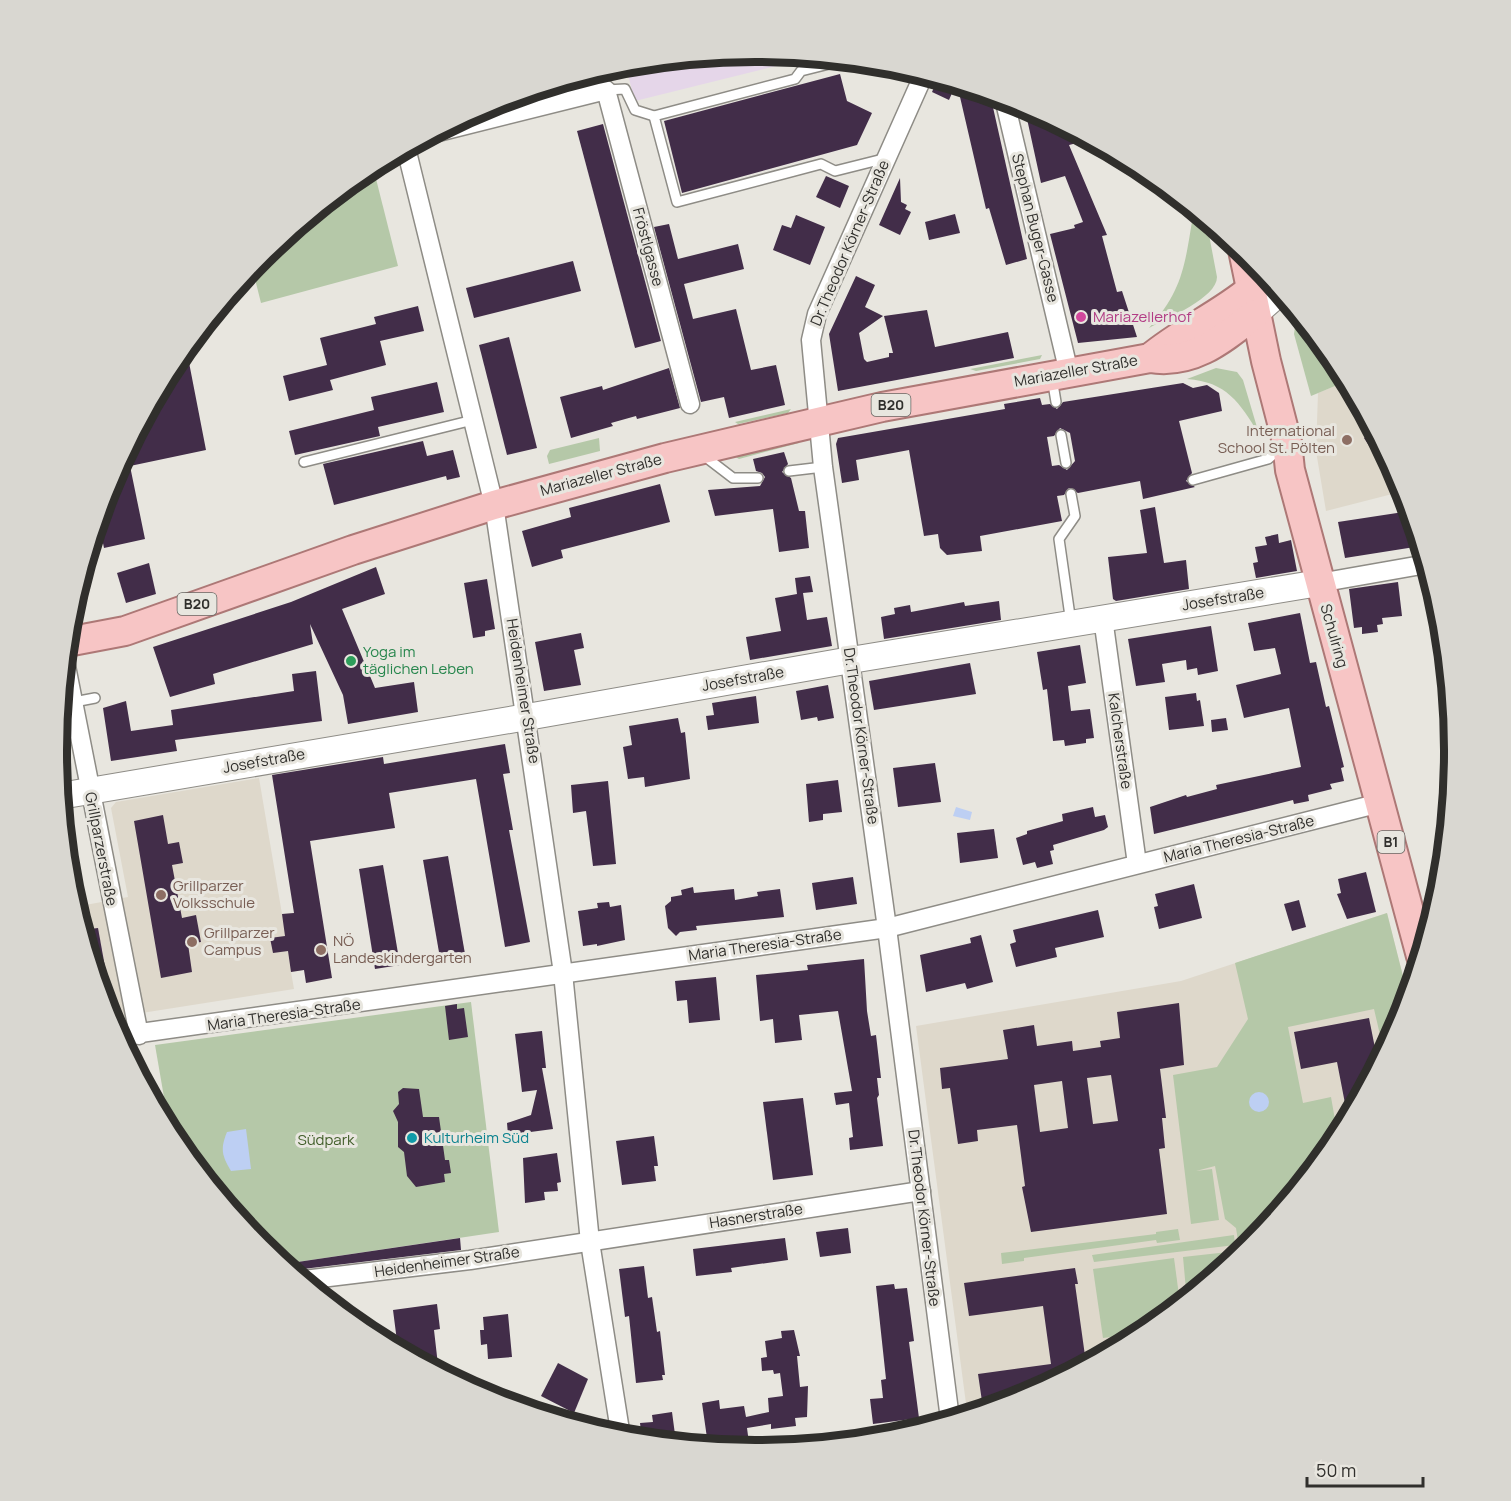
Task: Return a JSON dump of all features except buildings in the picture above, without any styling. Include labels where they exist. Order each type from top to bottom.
[{"type":"main road","name":"B1","points":[[1249,270],[1257,293]]},
{"type":"main road","name":"Mariazeller Straße","points":[[76,640],[125,631],[267,579],[494,505],[697,450],[818,421],[965,390],[1061,377],[1150,358],[1171,361],[1199,352],[1223,339],[1257,293]]},
{"type":"main road","name":"Schulring","points":[[1257,293],[1287,442],[1290,470],[1417,943]]},
{"type":"street","name":"Dr.Theodor Körner-Straße","points":[[921,82],[813,326],[812,340],[823,467],[887,928],[949,1411]]},
{"type":"street","points":[[471,124],[606,90]]},
{"type":"street","name":"Fröstlgasse","points":[[606,90],[690,404]]},
{"type":"street","name":"Stephan Buger-Gasse","points":[[1006,109],[1061,377]]},
{"type":"street","name":"Heidenheimer Straße","points":[[408,156],[494,505],[527,717],[562,973],[590,1242],[619,1426]]},
{"type":"street","name":"Josefstraße","points":[[68,795],[1419,565]]},
{"type":"street","name":"Kalcherstraße","points":[[1103,618],[1137,864]]},
{"type":"street","name":"Grillparzerstraße","points":[[69,695],[75,743],[89,791],[139,1035]]},
{"type":"street","name":"Maria Theresia-Straße","points":[[129,1036],[887,928],[1380,803]]},
{"type":"street","name":"Hasnerstraße","points":[[590,1242],[921,1191]]},
{"type":"street","name":"Heidenheimer Straße","points":[[313,1279],[590,1242]]},
{"type":"lane","points":[[606,90],[625,89],[635,110],[654,116],[795,79],[801,71],[824,65]]},
{"type":"lane","points":[[654,116],[677,202],[820,164],[835,171],[887,158]]},
{"type":"lane","points":[[304,462],[473,420]]},
{"type":"lane","points":[[1061,435],[1066,463]]},
{"type":"lane","points":[[1193,480],[1268,459],[1287,442]]},
{"type":"lane","points":[[697,450],[727,476],[739,480],[758,478]]},
{"type":"lane","points":[[789,471],[823,467]]},
{"type":"lane","points":[[1071,494],[1075,516],[1059,539],[1071,624]]},
{"type":"lane","points":[[69,695],[95,698]]},
{"type":"shaded area","points":[[710,63],[789,63],[635,101],[628,74]]},
{"type":"shaded area","name":"International School St. Pölten","points":[[1338,385],[1373,446],[1394,493],[1326,511],[1316,451],[1318,393]]},
{"type":"shaded area","name":"Grillparzer Campus","points":[[259,778],[282,914],[294,913],[304,970],[291,972],[294,989],[129,1015],[137,1053],[103,972],[85,905],[128,897],[111,808],[116,802]]},
{"type":"shaded area","points":[[1387,913],[1404,982],[1392,1014],[1352,1095],[1302,1170],[1243,1238],[1175,1297],[1100,1347],[1019,1387],[966,1406],[916,1026],[1181,981]]},
{"type":"green space","points":[[375,176],[398,266],[261,303],[255,277],[301,232]]},
{"type":"green space","points":[[1193,218],[1208,231],[1217,277],[1215,285],[1190,307],[1149,328],[1161,314],[1177,287]]},
{"type":"green space","points":[[1296,323],[1338,385],[1311,396],[1294,334]]},
{"type":"green space","points":[[1042,355],[1040,359],[976,371],[970,369]]},
{"type":"green space","points":[[1216,368],[1237,372],[1243,380],[1259,434],[1238,403],[1222,389],[1212,384],[1187,379]]},
{"type":"green space","points":[[791,409],[788,413],[738,424],[735,422]]},
{"type":"green space","points":[[599,438],[600,451],[549,464],[547,456],[550,450]]},
{"type":"green space","points":[[793,441],[799,443],[739,459],[734,456]]},
{"type":"green space","points":[[1387,913],[1404,982],[1381,1038],[1374,1009],[1288,1027],[1303,1103],[1331,1097],[1335,1121],[1302,1170],[1274,1205],[1238,1242],[1236,1228],[1225,1219],[1215,1166],[1196,1171],[1212,1169],[1219,1220],[1191,1224],[1173,1075],[1217,1067],[1248,1019],[1235,963]]},
{"type":"green space","name":"Südpark","points":[[471,1002],[499,1232],[294,1262],[237,1205],[183,1133],[165,1105],[155,1045]]},
{"type":"green space","points":[[1178,1229],[1180,1240],[1157,1243],[1156,1240],[1024,1258],[1024,1261],[1002,1264],[1001,1253],[1156,1234],[1156,1232]]},
{"type":"green space","points":[[1234,1235],[1235,1245],[1094,1262],[1092,1255]]},
{"type":"green space","points":[[1228,1252],[1186,1288],[1183,1257]]},
{"type":"green space","points":[[1174,1258],[1179,1294],[1117,1336],[1103,1338],[1093,1269]]},
{"type":"water","points":[[956,807],[972,812],[970,820],[953,816]]},
{"type":"water","points":[[1259,1092],[1266,1095],[1269,1102],[1266,1109],[1259,1112],[1252,1109],[1249,1102],[1252,1095]]},
{"type":"water","points":[[246,1129],[251,1169],[231,1171],[223,1152],[227,1132]]},
{"type":"place","name":"Mariazellerhof","points":[[1081,317]]},
{"type":"place","name":"International School St. Pölten","points":[[1347,440]]},
{"type":"place","name":"Yoga im täglichen Leben","points":[[351,661]]},
{"type":"place","name":"Grillparzer Volksschule","points":[[161,895]]},
{"type":"place","name":"Grillparzer Campus","points":[[192,942]]},
{"type":"place","name":"NÖ Landeskindergarten","points":[[321,950]]},
{"type":"place","name":"Kulturheim Süd","points":[[412,1138]]}]
